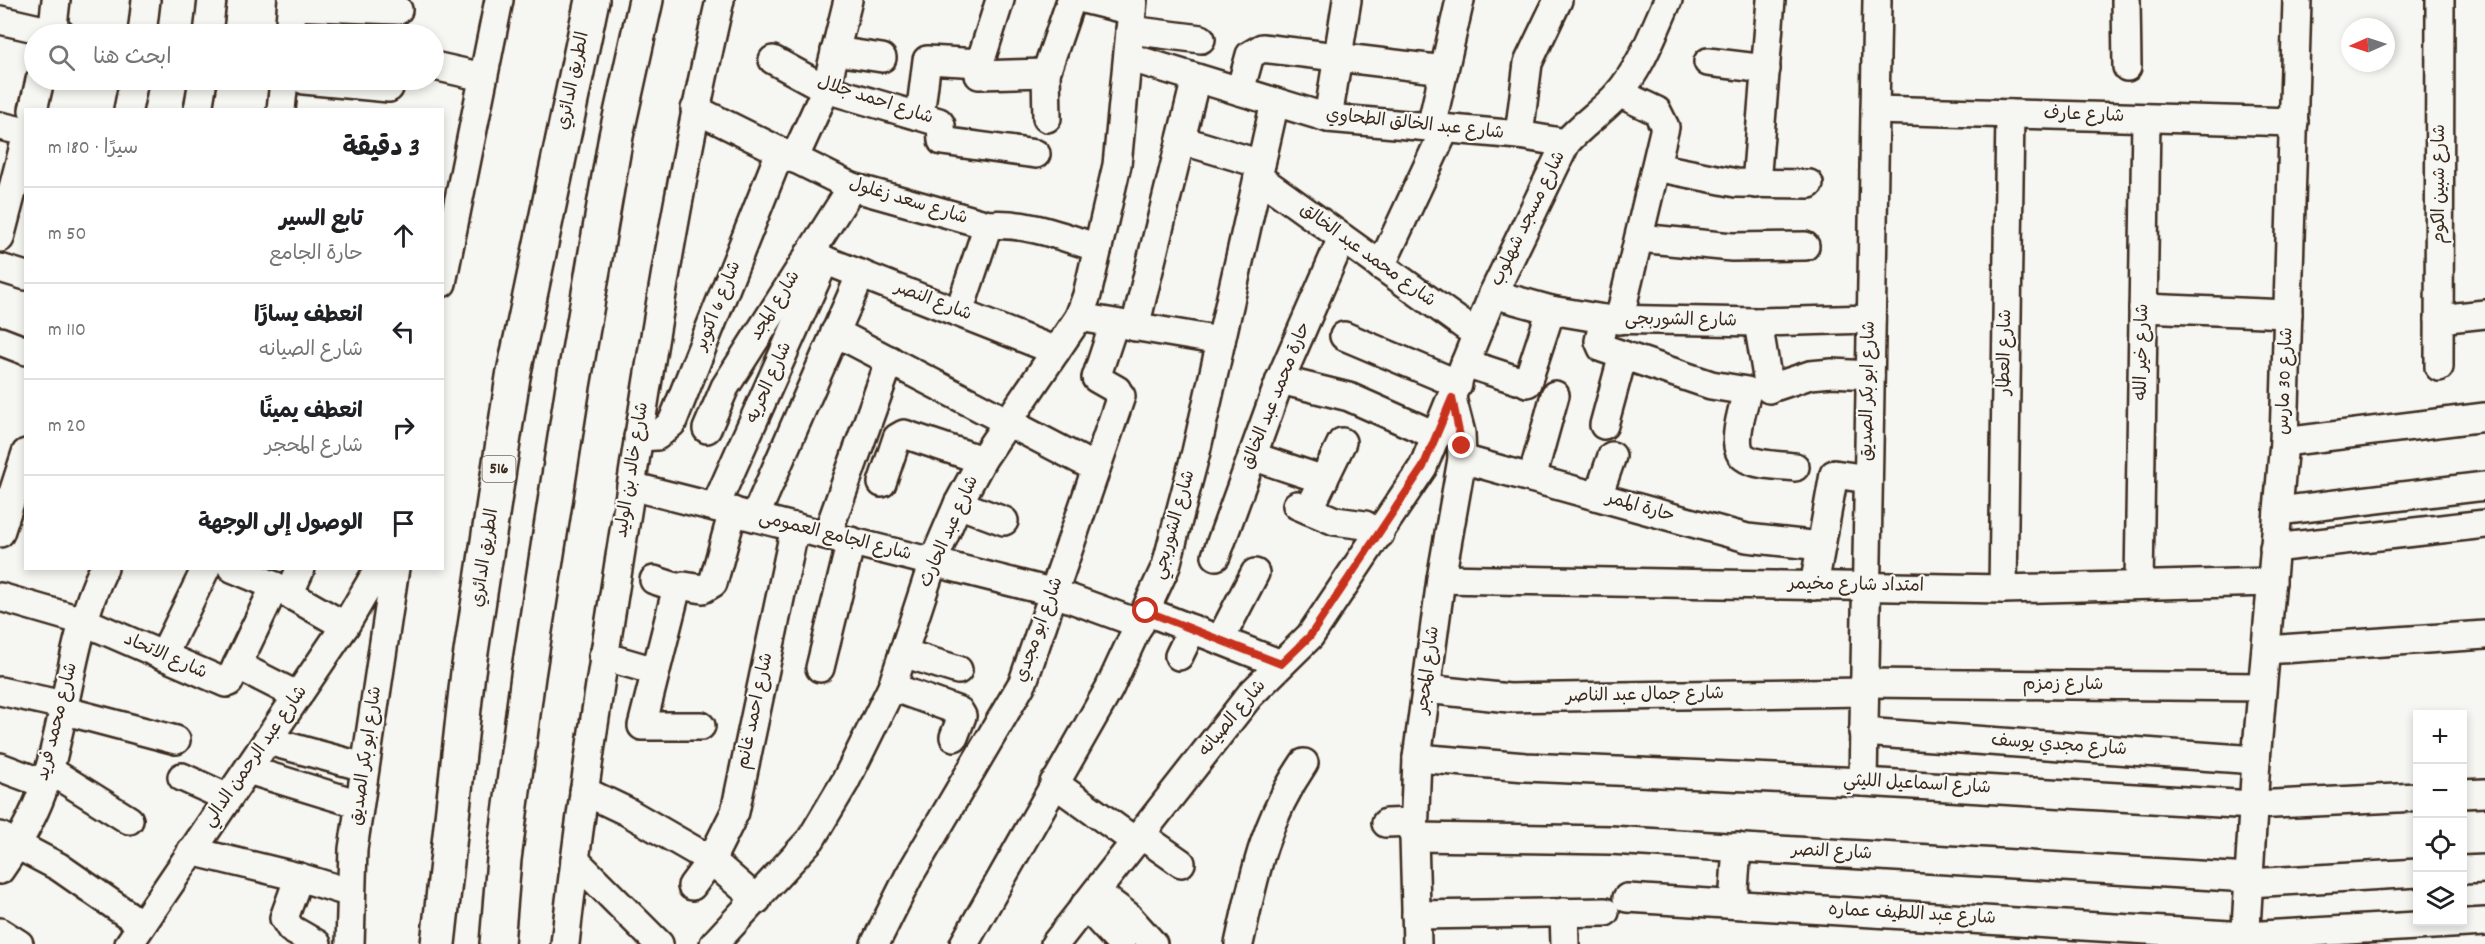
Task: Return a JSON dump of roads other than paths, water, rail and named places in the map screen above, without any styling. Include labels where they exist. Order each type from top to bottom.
[{"type":"highway","name":"الطريق الدائري","points":[[438,944],[468,672],[513,377],[592,0]]},
{"type":"highway","points":[[497,944],[504,859],[528,676],[571,398],[616,136],[646,0]]},
{"type":"street","points":[[55,24],[56,0]]},
{"type":"street","points":[[143,24],[146,0]]},
{"type":"street","points":[[209,24],[212,0]]},
{"type":"street","points":[[444,273],[499,0]]},
{"type":"street","name":"شارع خالد بن الوليد","points":[[565,944],[574,860],[603,656],[638,437],[720,0]]},
{"type":"street","points":[[698,111],[732,0]]},
{"type":"street","name":"شارع 6 اكتوبر","points":[[638,437],[657,436],[672,423],[787,155],[826,89],[848,0]]},
{"type":"street","points":[[1000,0],[978,71],[982,76],[1046,73]]},
{"type":"street","points":[[1047,118],[1046,73],[1071,0]]},
{"type":"street","points":[[1088,0],[1201,39]]},
{"type":"street","points":[[1328,118],[1347,0]]},
{"type":"street","points":[[1382,266],[1438,128],[1444,70],[1460,0]]},
{"type":"street","points":[[1519,135],[1528,63],[1558,0]]},
{"type":"street","name":"شارع مسجد شهلوب","points":[[1493,294],[1566,143],[1619,93],[1640,62],[1668,0]]},
{"type":"street","points":[[1756,184],[1771,0]]},
{"type":"street","name":"شارع ابو بكر الصديق","points":[[1863,782],[1877,0]]},
{"type":"street","points":[[2126,0],[2127,67]]},
{"type":"street","name":"شارع 30 مارس","points":[[2246,940],[2256,760],[2284,442],[2297,0]]},
{"type":"street","name":"شارع شبين الكوم","points":[[2439,367],[2440,0]]},
{"type":"street","points":[[290,24],[292,3],[398,15]]},
{"type":"street","name":"شارع عبد الحارث","points":[[714,944],[811,839],[845,782],[892,687],[933,562],[958,504],[982,460],[1079,317],[1087,295],[1117,165],[1132,14]]},
{"type":"street","points":[[0,20],[24,26]]},
{"type":"street","points":[[1240,91],[1250,55],[1262,48],[1444,70]]},
{"type":"street","points":[[835,51],[882,58]]},
{"type":"street","name":"شارع عبد الخالق الطحاوي","points":[[1128,57],[1328,118],[1519,135],[1566,143]]},
{"type":"street","name":"شارع احمد جلال","points":[[773,60],[826,89],[941,123],[942,141],[1036,154]]},
{"type":"street","points":[[920,116],[927,60],[980,63]]},
{"type":"street","points":[[1708,62],[1766,69]]},
{"type":"street","points":[[444,68],[483,77]]},
{"type":"street","points":[[1125,325],[1181,140],[1196,78]]},
{"type":"street","points":[[33,108],[38,90]]},
{"type":"street","points":[[128,108],[132,90]]},
{"type":"street","points":[[198,108],[201,90]]},
{"type":"street","points":[[281,108],[283,90]]},
{"type":"street","points":[[1619,93],[1657,111],[1663,118],[1665,127],[1639,238],[1612,320],[1599,344],[1605,349],[1711,385],[1764,389],[1810,375],[1870,375]]},
{"type":"street","name":"شارع الشوربجي","points":[[964,944],[1109,689],[1166,566],[1196,452],[1275,102]]},
{"type":"street","name":"شارع عارف","points":[[1875,110],[2294,122]]},
{"type":"street","name":"شارع سعد زغلول","points":[[698,111],[852,187],[988,225],[1010,224],[1032,227],[1098,248]]},
{"type":"street","name":"شارع العطار","points":[[2002,589],[2010,114]]},
{"type":"street","name":"شارع خير الله","points":[[2139,585],[2146,118]]},
{"type":"street","points":[[0,126],[24,132]]},
{"type":"street","name":"شارع محمد عبد الخالق","points":[[1181,140],[1259,171],[1342,238],[1476,334]]},
{"type":"street","points":[[0,238],[24,146]]},
{"type":"street","points":[[1656,166],[1736,183],[1809,184]]},
{"type":"street","name":"شارع المجد","points":[[707,429],[725,387],[749,349],[817,257],[852,187]]},
{"type":"street","points":[[959,312],[988,225]]},
{"type":"street","name":"حارة محمد عبد الخالق","points":[[1216,556],[1280,380],[1342,238]]},
{"type":"street","points":[[1639,238],[1732,247],[1805,246]]},
{"type":"street","name":"شارع النصر","points":[[817,257],[1056,351]]},
{"type":"street","name":"شارع الحريه","points":[[734,511],[776,370],[817,257]]},
{"type":"street","points":[[0,268],[24,275]]},
{"type":"street","points":[[701,726],[642,726],[674,596],[667,584],[703,590],[709,588],[713,583],[734,511],[835,332],[861,274]]},
{"type":"street","name":"شارع الشوربجى","points":[[1493,294],[1551,310],[1612,320],[1758,322],[1871,320]]},
{"type":"street","name":"شارع الصيانه","points":[[1055,944],[1250,695],[1310,636],[1380,534],[1423,467],[1493,294]]},
{"type":"street","points":[[2143,308],[2288,314]]},
{"type":"street","points":[[1344,336],[1458,382],[1522,381],[1551,310]]},
{"type":"street","points":[[2439,320],[2485,314]]},
{"type":"street","points":[[1079,317],[1221,341]]},
{"type":"street","points":[[1758,322],[1764,389],[1726,435],[1745,459],[1795,467]]},
{"type":"street","name":"شارع ابو مجدي","points":[[875,944],[909,876],[1023,682],[1096,468],[1119,393],[1096,378],[1125,325]]},
{"type":"street","points":[[835,332],[1096,468]]},
{"type":"street","points":[[0,341],[24,350]]},
{"type":"street","points":[[749,349],[776,370]]},
{"type":"street","points":[[1604,425],[1623,355]]},
{"type":"street","points":[[820,668],[839,538],[890,360]]},
{"type":"street","points":[[1280,380],[1349,397],[1437,436]]},
{"type":"street","name":"شارع المحجر","points":[[1417,944],[1414,830],[1417,758],[1441,579],[1462,459],[1458,382]]},
{"type":"street","points":[[1532,478],[1555,395]]},
{"type":"street","points":[[2284,442],[2485,417]]},
{"type":"street","points":[[882,483],[897,438],[904,434],[982,460]]},
{"type":"street","points":[[1342,442],[1324,480],[1303,508],[1335,521],[1365,525],[1380,534]]},
{"type":"street","points":[[1252,456],[1324,480]]},
{"type":"street","points":[[1598,496],[1612,456]]},
{"type":"street","points":[[0,533],[24,458]]},
{"type":"street","name":"حارة الممر","points":[[1462,459],[1747,538],[1821,546]]},
{"type":"street","points":[[1814,586],[1833,474],[1868,479]]},
{"type":"street","name":"شارع الجامع العمومى","points":[[631,486],[1192,629],[1281,664]]},
{"type":"street","points":[[2278,511],[2485,486]]},
{"type":"street","points":[[958,504],[1004,520]]},
{"type":"street","points":[[2274,548],[2485,524]]},
{"type":"street","name":"شارع احمد غانم","points":[[692,886],[711,860],[735,812],[795,527]]},
{"type":"street","name":"شارع محمد فريد","points":[[0,870],[9,840],[47,776],[82,621],[103,570]]},
{"type":"street","points":[[164,656],[205,570]]},
{"type":"street","points":[[237,570],[282,590],[345,626]]},
{"type":"street","name":"شارع الاتحاد","points":[[0,597],[82,621],[226,683],[229,682],[282,590],[299,570]]},
{"type":"street","name":"شارع عبد الرحمن الدالي","points":[[140,936],[191,851],[345,626],[379,570]]},
{"type":"street","name":"شارع ابو بكر الصديق","points":[[350,944],[351,893],[359,804],[395,570]]},
{"type":"street","points":[[1220,640],[1256,573]]},
{"type":"street","name":"امتداد شارع مخيمر","points":[[1441,579],[2002,589],[2271,582]]},
{"type":"street","points":[[1179,656],[1192,629]]},
{"type":"street","points":[[2266,650],[2485,635]]},
{"type":"street","points":[[903,653],[958,670]]},
{"type":"street","points":[[603,656],[655,670]]},
{"type":"street","points":[[237,665],[298,696]]},
{"type":"street","points":[[892,687],[959,711],[962,716],[954,737]]},
{"type":"street","name":"شارع زمزم","points":[[1864,688],[2262,687]]},
{"type":"street","name":"شارع جمال عبد الناصر","points":[[1426,689],[1509,698],[1864,688]]},
{"type":"street","points":[[0,691],[176,740]]},
{"type":"street","name":"شارع مجدي يوسف","points":[[1863,732],[2256,760]]},
{"type":"street","points":[[268,741],[364,767]]},
{"type":"street","name":"شارع اسماعيل الليثي","points":[[1417,758],[1526,767],[1863,782],[2253,805],[2413,797]]},
{"type":"street","points":[[1239,944],[1267,832],[1277,808],[1304,763]]},
{"type":"street","points":[[0,767],[47,776],[129,820]]},
{"type":"street","points":[[248,770],[359,804]]},
{"type":"street","points":[[182,777],[228,798]]},
{"type":"street","points":[[1054,783],[1181,863]]},
{"type":"street","points":[[584,790],[626,811],[711,860],[757,900]]},
{"type":"street","points":[[2467,794],[2485,793]]},
{"type":"street","name":"شارع النصر","points":[[1386,823],[1414,830],[1737,847],[2249,880],[2413,873]]},
{"type":"street","points":[[9,840],[59,867],[140,936]]},
{"type":"street","points":[[1733,904],[1737,847]]},
{"type":"street","points":[[191,851],[299,877],[351,893]]},
{"type":"street","points":[[574,860],[659,944]]},
{"type":"street","points":[[2467,870],[2485,869]]},
{"type":"street","points":[[299,877],[284,918],[291,929],[317,944]]},
{"type":"street","points":[[1091,898],[1121,944]]},
{"type":"street","points":[[1091,898],[1128,915],[1153,944]]},
{"type":"street","name":"شارع عبد اللطيف عماره","points":[[1416,915],[1564,912],[1616,905],[1733,904],[2071,934],[2246,940],[2485,922]]},
{"type":"street","points":[[1564,912],[1564,944]]},
{"type":"street","points":[[0,932],[19,944]]}]
